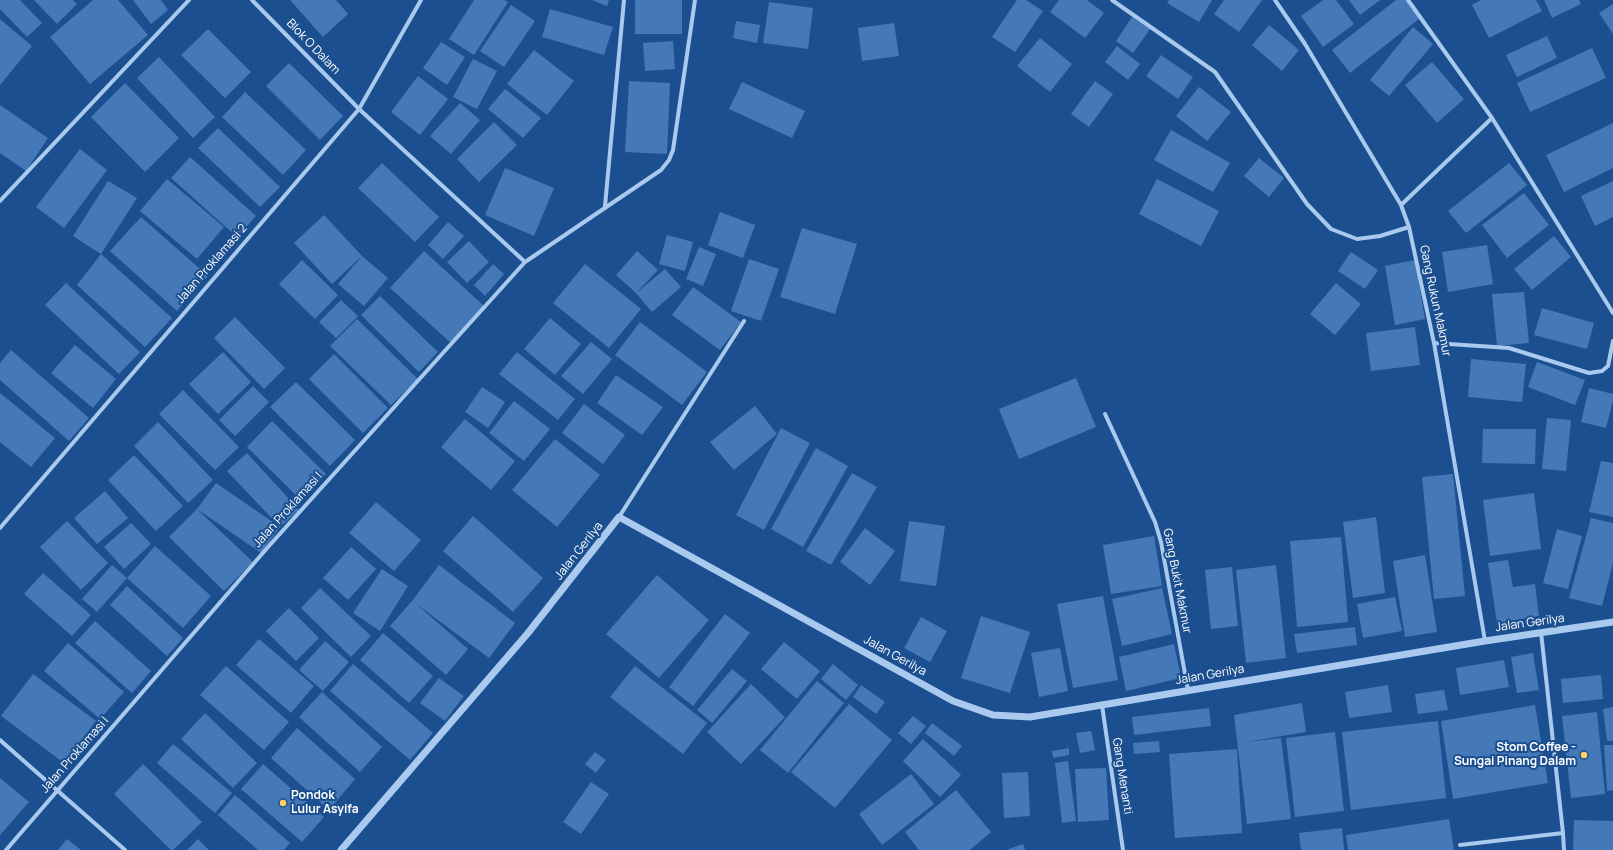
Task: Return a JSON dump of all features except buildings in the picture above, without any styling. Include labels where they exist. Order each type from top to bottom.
[{"type":"street","points":[[0,201],[189,0]]},
{"type":"street","name":"Blok O Dalam","points":[[252,0],[358,109],[525,262]]},
{"type":"street","name":"Jalan Proklamasi 2","points":[[0,528],[358,109],[421,0]]},
{"type":"street","points":[[605,206],[624,0]]},
{"type":"street","name":"Jalan Proklamasi I","points":[[6,850],[268,546],[525,262],[605,206],[661,170],[673,150],[695,0]]},
{"type":"street","points":[[1112,0],[1215,72],[1307,204],[1331,229],[1357,240],[1380,236],[1409,227]]},
{"type":"street","name":"Gang Rukun Makmur","points":[[1274,0],[1304,44],[1401,205],[1409,227],[1434,343],[1485,640]]},
{"type":"street","points":[[1408,0],[1492,118],[1613,313]]},
{"type":"street","points":[[1401,205],[1492,118]]},
{"type":"street","points":[[620,517],[744,320]]},
{"type":"street","points":[[1434,343],[1509,348],[1589,373],[1602,371],[1608,366],[1613,341]]},
{"type":"street","name":"Gang Bukit Makmur","points":[[1105,414],[1155,522],[1161,542],[1188,690]]},
{"type":"street","name":"Jalan Gerilya","points":[[341,850],[528,633],[620,517],[953,702],[993,715],[1030,717],[1485,640],[1613,622]]},
{"type":"street","points":[[1541,632],[1564,850]]},
{"type":"street","name":"Gang Menanti","points":[[1102,705],[1123,850]]},
{"type":"street","points":[[0,740],[125,850]]},
{"type":"street","points":[[1460,845],[1563,833]]},
{"type":"place","name":"Stom Coffee - Sungai Pinang Dalam","points":[[1584,755]]},
{"type":"place","name":"Pondok Lulur Asyifa","points":[[283,803]]}]
